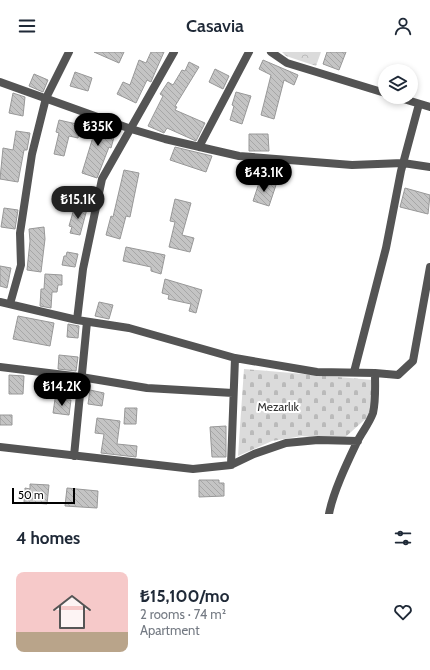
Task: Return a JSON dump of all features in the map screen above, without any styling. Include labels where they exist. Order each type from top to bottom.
[{"type":"street","points":[[10,304],[21,265],[20,233],[32,154],[46,98],[69,52]]},
{"type":"street","points":[[77,320],[82,269],[102,179],[174,52]]},
{"type":"street","points":[[199,147],[249,52]]},
{"type":"street","points":[[271,52],[287,63],[378,91]]},
{"type":"street","points":[[0,82],[131,129],[239,156],[352,165],[403,163],[430,167]]},
{"type":"street","points":[[354,372],[386,248],[403,163],[419,104],[430,107]]},
{"type":"street","points":[[0,302],[77,320],[129,328],[234,358],[317,372],[354,372],[398,375],[413,361],[430,267]]},
{"type":"street","points":[[74,456],[81,377],[88,322]]},
{"type":"street","points":[[231,465],[234,358]]},
{"type":"street","points":[[0,367],[81,377],[147,388],[233,394]]},
{"type":"street","points":[[329,514],[335,494],[358,441],[367,428],[373,413],[375,373]]},
{"type":"street","points":[[0,447],[179,469],[210,468],[231,465],[254,454],[286,443],[318,440],[358,441]]},
{"type":"green space","points":[[282,52],[321,52],[316,66],[286,56]]},
{"type":"green space","name":"Mezarlık","points":[[244,369],[373,380],[371,414],[341,441],[302,436],[272,441],[238,456]]},
{"type":"building","points":[[94,52],[124,52],[119,63]]},
{"type":"building","points":[[151,52],[164,52],[151,82],[147,80],[136,103],[117,94],[123,82],[130,85],[139,60],[146,63]]},
{"type":"building","points":[[327,52],[346,52],[339,70],[323,64]]},
{"type":"building","points":[[263,60],[298,75],[294,85],[284,80],[274,119],[261,115],[271,75],[259,69]]},
{"type":"building","points":[[189,62],[199,67],[175,106],[177,107],[175,110],[205,123],[196,141],[167,128],[164,133],[148,126],[163,96],[160,94],[168,82],[173,85],[182,70],[185,71]]},
{"type":"building","points":[[215,69],[229,76],[223,89],[209,82]]},
{"type":"building","points":[[75,72],[92,78],[88,91],[70,86]]},
{"type":"building","points":[[34,74],[48,80],[43,92],[29,86]]},
{"type":"building","points":[[236,92],[251,96],[242,124],[230,120]]},
{"type":"building","points":[[13,93],[25,97],[23,116],[9,113]]},
{"type":"building","points":[[85,118],[116,130],[111,148],[109,147],[97,178],[82,173],[93,137],[91,136],[94,128],[83,125]]},
{"type":"building","points":[[59,120],[81,125],[78,138],[69,136],[64,156],[54,154],[59,133],[56,132]]},
{"type":"building","points":[[16,131],[30,133],[27,150],[24,150],[18,182],[0,179],[3,148],[13,150]]},
{"type":"building","points":[[249,134],[268,134],[269,151],[249,151]]},
{"type":"building","points":[[175,147],[212,156],[206,172],[170,160]]},
{"type":"building","points":[[124,170],[139,173],[130,217],[126,216],[120,239],[106,235],[111,216],[113,217]]},
{"type":"building","points":[[260,180],[276,185],[269,206],[253,201]]},
{"type":"building","points":[[405,188],[430,195],[428,214],[400,207]]},
{"type":"building","points":[[175,199],[191,203],[182,235],[194,238],[190,252],[169,247],[175,222],[170,221]]},
{"type":"building","points":[[75,205],[87,209],[80,235],[70,233],[72,227],[69,226]]},
{"type":"building","points":[[4,208],[18,210],[15,229],[1,227]]},
{"type":"building","points":[[44,227],[45,239],[41,272],[27,270],[30,241],[29,229]]},
{"type":"building","points":[[126,247],[165,255],[161,274],[151,271],[151,267],[123,261]]},
{"type":"building","points":[[67,252],[78,254],[75,267],[62,265],[64,256],[66,256]]},
{"type":"building","points":[[0,266],[11,268],[7,288],[0,286]]},
{"type":"building","points":[[45,274],[62,275],[62,285],[58,285],[57,292],[52,292],[51,308],[40,306],[41,289],[44,289]]},
{"type":"building","points":[[165,279],[202,290],[196,313],[189,311],[191,304],[168,299],[169,295],[162,293]]},
{"type":"building","points":[[99,302],[113,305],[109,319],[95,316]]},
{"type":"building","points":[[18,316],[54,323],[50,346],[13,339]]},
{"type":"building","points":[[68,324],[79,326],[78,338],[67,337]]},
{"type":"building","points":[[59,355],[78,357],[76,371],[58,369]]},
{"type":"building","points":[[9,375],[24,376],[23,394],[9,394]]},
{"type":"building","points":[[90,390],[104,393],[102,406],[88,404]]},
{"type":"building","points":[[55,399],[71,400],[69,415],[53,413]]},
{"type":"building","points":[[125,408],[137,408],[136,424],[124,424]]},
{"type":"building","points":[[0,415],[12,415],[12,425],[0,425]]},
{"type":"building","points":[[97,418],[120,421],[117,444],[137,446],[136,457],[101,453],[104,434],[95,433]]},
{"type":"building","points":[[226,426],[226,457],[212,457],[210,427]]},
{"type":"building","points":[[199,480],[219,480],[219,483],[224,483],[224,496],[199,497]]},
{"type":"building","points":[[30,484],[49,485],[47,504],[24,502],[25,488],[30,489]]},
{"type":"building","points":[[67,488],[98,491],[97,508],[65,506]]}]
